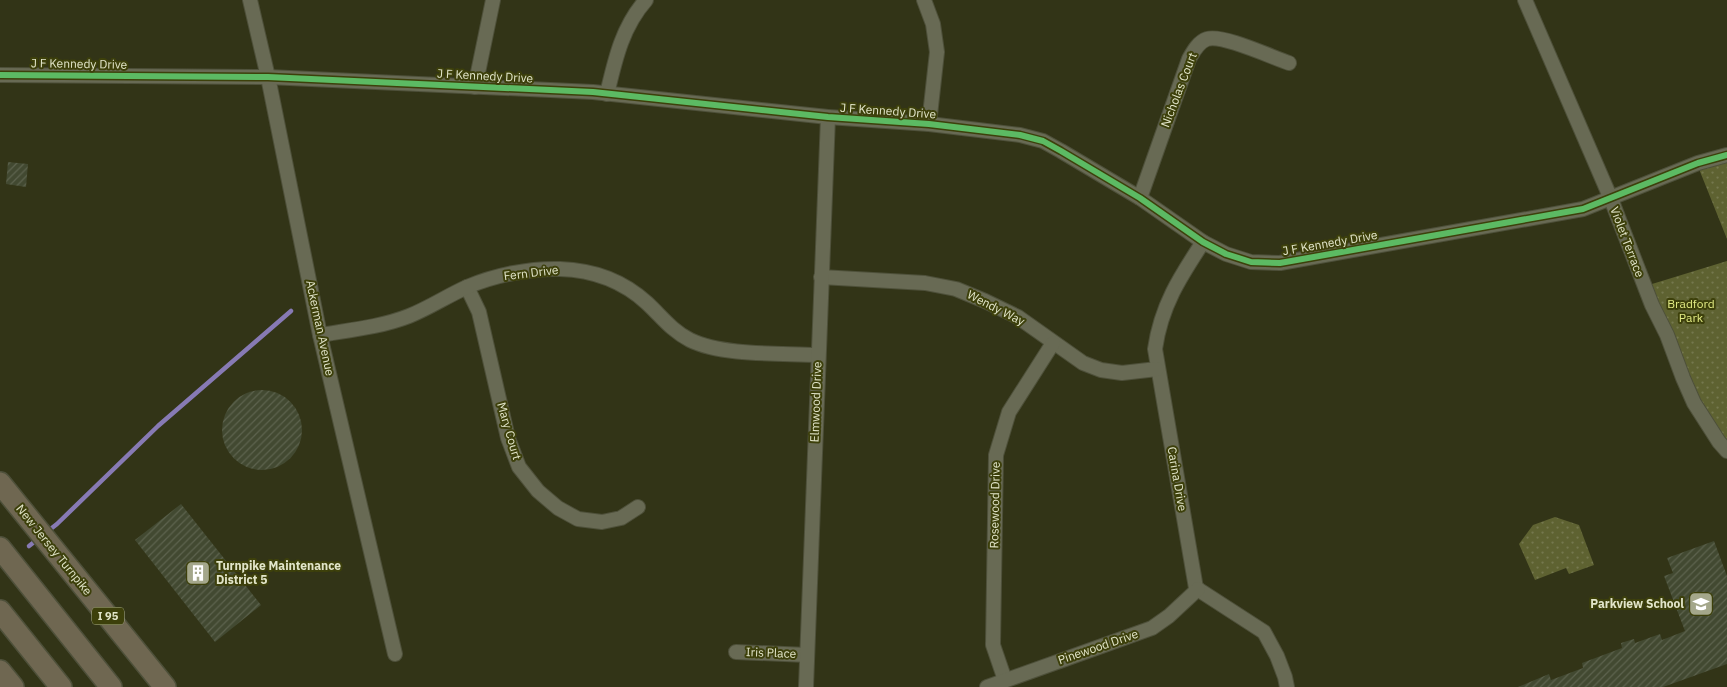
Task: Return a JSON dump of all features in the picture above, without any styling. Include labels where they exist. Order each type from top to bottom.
[{"type":"highway","name":"New Jersey Turnpike","points":[[0,483],[165,687]]},
{"type":"highway","points":[[0,548],[111,687]]},
{"type":"highway","points":[[0,611],[61,687]]},
{"type":"highway","points":[[0,671],[13,687]]},
{"type":"street","name":"Ackerman Avenue","points":[[250,0],[268,78],[320,335],[395,654]]},
{"type":"street","points":[[475,87],[493,0]]},
{"type":"street","points":[[607,94],[619,46],[629,23],[646,0]]},
{"type":"street","points":[[924,0],[933,24],[937,52],[929,124]]},
{"type":"street","name":"Violet Terrace","points":[[1525,0],[1694,403],[1727,451]]},
{"type":"street","name":"Nicholas Court","points":[[1140,198],[1189,59],[1196,47],[1206,39],[1220,38],[1289,63]]},
{"type":"street","name":"J F Kennedy Drive","points":[[0,75],[268,78],[607,94],[828,117],[929,124],[1020,135],[1043,141],[1140,198],[1203,242],[1226,254],[1250,262],[1280,263],[1583,209],[1698,163],[1727,155]]},
{"type":"street","name":"Elmwood Drive","points":[[806,687],[817,355],[828,117]]},
{"type":"street","name":"Carina Drive","points":[[1198,589],[1196,588],[1154,348],[1163,312],[1174,287],[1203,242]]},
{"type":"street","name":"Fern Drive","points":[[320,335],[386,324],[433,306],[467,287],[497,277],[530,271],[560,269],[606,277],[626,286],[646,302],[670,326],[690,339],[709,347],[732,351],[817,355]]},
{"type":"street","name":"Wendy Way","points":[[822,277],[925,283],[956,289],[1018,317],[1083,363],[1101,370],[1122,374],[1157,368]]},
{"type":"street","name":"Mary Court","points":[[467,287],[479,312],[508,438],[519,467],[528,479],[538,491],[558,508],[578,519],[602,522],[621,518],[638,507]]},
{"type":"street","name":"Rosewood Drive","points":[[1005,680],[993,645],[996,455],[1009,412],[1053,343]]},
{"type":"street","points":[[1198,589],[1264,632],[1277,656],[1285,677],[1286,687]]},
{"type":"street","name":"Pinewood Drive","points":[[987,687],[1152,628],[1169,616],[1198,589]]},
{"type":"street","name":"Iris Place","points":[[736,652],[807,655]]},
{"type":"green space","points":[[1727,154],[1727,239],[1699,169]]},
{"type":"green space","name":"Bradford Park","points":[[1727,261],[1727,456],[1692,414],[1674,354],[1639,288]]},
{"type":"green space","points":[[1555,517],[1579,525],[1594,565],[1569,574],[1566,568],[1535,580],[1519,544],[1533,525]]},
{"type":"building","points":[[8,162],[28,164],[26,187],[6,184]]},
{"type":"building","points":[[254,390],[270,390],[291,401],[302,422],[302,438],[291,459],[270,470],[254,470],[240,464],[228,452],[222,438],[222,422],[228,408],[240,396]]},
{"type":"building","name":"Turnpike Maintenance District 5","points":[[181,504],[261,605],[215,642],[135,540]]},
{"type":"building","name":"Parkview School","points":[[1714,541],[1727,576],[1727,664],[1663,687],[1518,687],[1549,674],[1551,680],[1583,668],[1582,663],[1622,648],[1621,643],[1634,639],[1635,643],[1660,634],[1662,640],[1685,631],[1664,576],[1673,573],[1667,558]]},
{"type":"waterway","points":[[48,531],[158,426],[291,311]]},
{"type":"waterway","points":[[29,546],[38,539]]},
{"type":"cycle path","points":[[0,75],[268,77],[593,92],[828,117],[929,124],[1020,135],[1043,141],[1140,198],[1203,242],[1226,254],[1251,262],[1280,263],[1583,209],[1698,163],[1727,155]]},
{"type":"place","name":"Turnpike Maintenance District 5","points":[[198,573]]},
{"type":"place","name":"Parkview School","points":[[1701,604]]}]
